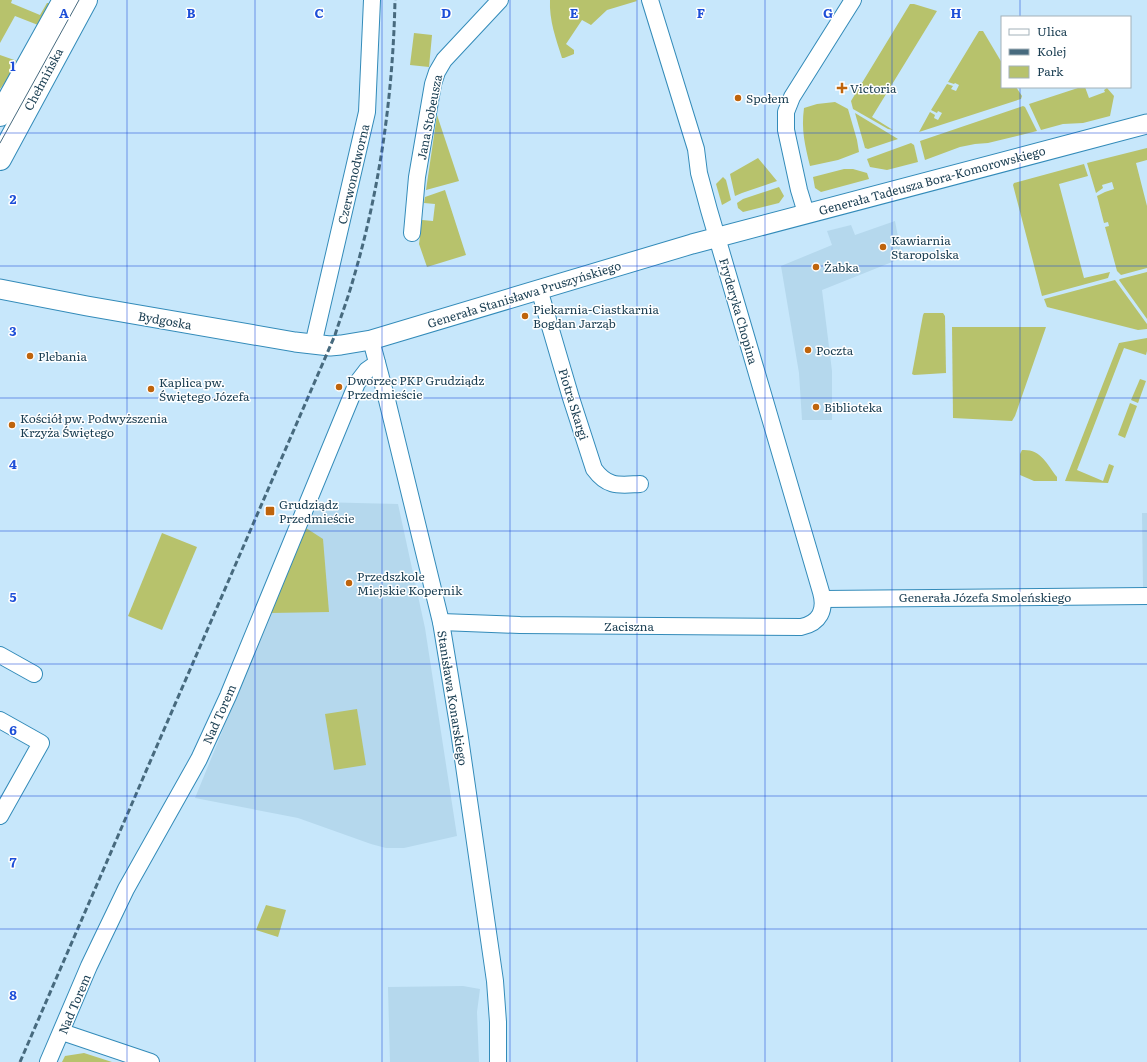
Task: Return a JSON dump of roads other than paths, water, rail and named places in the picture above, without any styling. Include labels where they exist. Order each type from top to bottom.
[{"type":"main road","name":"Chełmińska","points":[[0,115],[64,0]]},
{"type":"main road","name":"Chełmińska","points":[[0,159],[86,0]]},
{"type":"street","name":"Czerwonodworna","points":[[322,346],[367,112],[372,0]]},
{"type":"street","name":"Jana Stobeusza","points":[[412,233],[417,177],[433,84],[437,72],[444,60],[500,0]]},
{"type":"street","name":"Fryderyka Chopina","points":[[650,0],[696,149],[699,173],[717,237],[823,599]]},
{"type":"street","points":[[806,213],[799,190],[786,130],[786,112],[792,97],[853,0]]},
{"type":"street","name":"Generała Tadeusza Bora-Komorowskiego","points":[[717,237],[1147,124]]},
{"type":"street","name":"Generała Stanisława Pruszyńskiego","points":[[322,346],[341,345],[371,340],[717,237]]},
{"type":"street","name":"Bydgoska","points":[[0,289],[88,306],[322,346]]},
{"type":"street","name":"Piotra Skargi","points":[[539,289],[571,398],[594,469],[601,478],[610,483],[619,485],[640,484]]},
{"type":"street","name":"Stanisława Konarskiego","points":[[371,340],[417,521],[440,622],[459,731],[495,981],[498,1022],[498,1062]]},
{"type":"street","name":"Nad Torem","points":[[48,1062],[89,966],[126,889],[199,759],[228,696],[357,383],[367,370],[377,363]]},
{"type":"street","name":"Generała Józefa Smoleńskiego","points":[[823,599],[1147,596]]},
{"type":"street","name":"Zaciszna","points":[[440,622],[520,625],[801,627],[812,624],[816,621],[822,609],[823,599]]},
{"type":"street","points":[[0,655],[34,674]]},
{"type":"street","points":[[0,720],[41,743],[0,816]]},
{"type":"street","points":[[62,1032],[151,1062]]},
{"type":"tram line","points":[[0,143],[79,0]]},
{"type":"railway","points":[[20,1062],[335,335],[351,287],[371,211],[378,176],[388,106],[394,35],[395,0]]},
{"type":"place","name":"Victoria","points":[[842,88]]},
{"type":"place","name":"Społem","points":[[738,98]]},
{"type":"place","name":"Kawiarnia Staropolska","points":[[883,247]]},
{"type":"place","name":"Żabka","points":[[816,267]]},
{"type":"place","name":"Piekarnia-Ciastkarnia Bogdan Jarząb","points":[[525,316]]},
{"type":"place","name":"Poczta","points":[[808,350]]},
{"type":"place","name":"Plebania","points":[[30,356]]},
{"type":"place","name":"Dworzec PKP Grudziądz Przedmieście","points":[[339,387]]},
{"type":"place","name":"Kaplica pw. Świętego Józefa","points":[[151,389]]},
{"type":"place","name":"Biblioteka","points":[[816,407]]},
{"type":"place","name":"Kościół pw. Podwyższenia Krzyża Świętego","points":[[12,425]]},
{"type":"place","name":"Grudziądz Przedmieście","points":[[270,511]]},
{"type":"place","name":"Przedszkole Miejskie Kopernik","points":[[349,583]]}]
